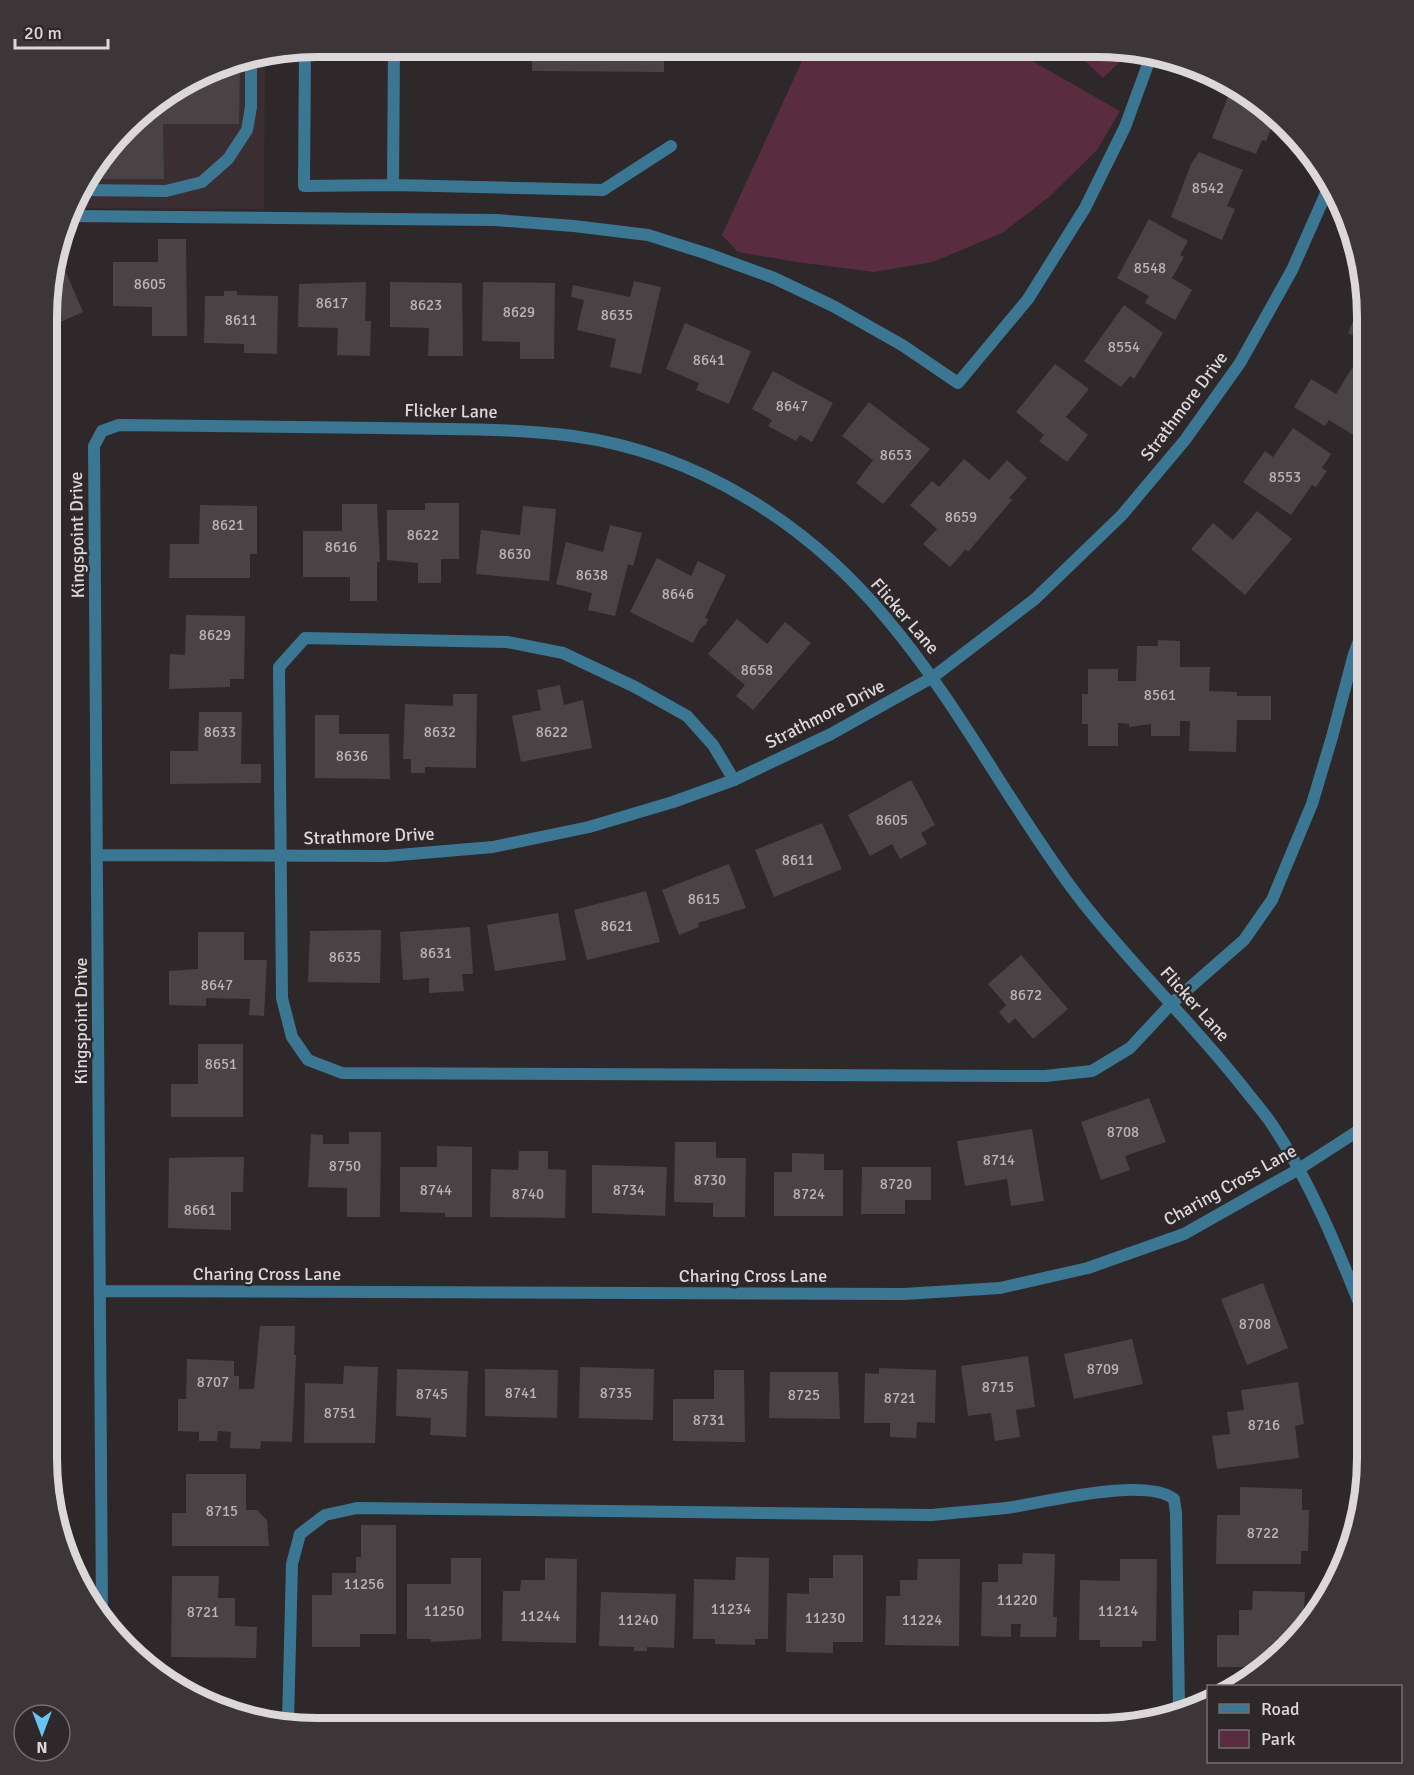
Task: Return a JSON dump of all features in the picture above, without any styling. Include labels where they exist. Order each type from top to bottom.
[{"type":"street","points":[[393,185],[394,57]]},
{"type":"street","points":[[305,58],[304,186],[393,185],[603,190],[671,146]]},
{"type":"street","points":[[78,216],[495,220],[648,235],[752,270],[823,301],[902,345],[958,383],[1028,299],[1085,208],[1125,127],[1149,62]]},
{"type":"street","points":[[90,190],[166,191],[202,182],[228,159],[247,130],[251,107],[251,66]]},
{"type":"street","name":"Strathmore Drive","points":[[98,855],[387,856],[493,847],[589,827],[673,802],[734,780],[831,734],[933,677],[1035,599],[1122,514],[1185,440],[1240,363],[1292,270],[1326,194]]},
{"type":"street","name":"Flicker Lane","points":[[102,431],[119,425],[508,430],[576,436],[643,451],[703,473],[756,502],[826,556],[884,615],[933,677],[1065,879],[1101,927],[1217,1054],[1272,1125],[1299,1169],[1329,1227],[1357,1297]]},
{"type":"street","name":"Kingspoint Drive","points":[[102,431],[94,446],[102,1603]]},
{"type":"street","points":[[734,780],[713,745],[687,716],[635,687],[563,653],[507,642],[305,638],[279,667],[282,998],[292,1037],[308,1059],[342,1073],[1045,1076],[1092,1071],[1130,1048],[1171,1004],[1244,940],[1272,900],[1312,804],[1357,646]]},
{"type":"street","name":"Charing Cross Lane","points":[[100,1291],[904,1294],[1000,1288],[1088,1268],[1184,1234],[1299,1169],[1357,1131]]},
{"type":"street","points":[[288,1716],[292,1564],[300,1534],[326,1515],[357,1508],[932,1515],[1006,1508],[1099,1492],[1135,1490],[1168,1494],[1174,1499],[1179,1705]]},
{"type":"shaded area","points":[[265,62],[264,209],[81,208],[111,159],[133,133],[159,111],[202,84],[233,71]]},
{"type":"green space","points":[[804,57],[1025,57],[1120,111],[1097,150],[1049,197],[1002,233],[933,262],[874,272],[738,252],[722,235]]},
{"type":"green space","points":[[1081,57],[1123,59],[1103,78]]},
{"type":"building","points":[[532,57],[664,57],[664,72],[532,71]]},
{"type":"building","points":[[240,69],[239,124],[163,124],[164,179],[97,179],[133,133],[159,111],[202,84]]},
{"type":"building","points":[[1229,93],[1272,126],[1266,141],[1262,140],[1256,154],[1212,138]]},
{"type":"building","points":[[1199,152],[1243,170],[1227,206],[1235,209],[1222,240],[1171,217],[1191,164]]},
{"type":"building","points":[[1149,219],[1188,241],[1180,255],[1184,257],[1172,278],[1192,290],[1175,320],[1145,303],[1149,296],[1117,278]]},
{"type":"building","points":[[158,239],[186,239],[187,336],[152,336],[152,307],[113,306],[113,262],[158,262]]},
{"type":"building","points":[[62,264],[83,312],[57,324]]},
{"type":"building","points":[[634,281],[661,287],[641,374],[610,367],[616,339],[577,330],[584,300],[571,297],[573,285],[630,297]]},
{"type":"building","points":[[366,282],[365,321],[371,321],[370,356],[337,355],[338,328],[298,327],[299,284]]},
{"type":"building","points":[[390,282],[462,283],[463,356],[428,356],[429,328],[390,327]]},
{"type":"building","points":[[483,282],[555,283],[554,359],[520,359],[520,342],[482,341]]},
{"type":"building","points":[[224,291],[237,291],[237,295],[278,296],[277,354],[244,353],[244,344],[204,343],[205,296],[224,296]]},
{"type":"building","points":[[1124,305],[1163,333],[1134,379],[1130,376],[1121,387],[1084,361]]},
{"type":"building","points":[[1357,313],[1357,337],[1348,333]]},
{"type":"building","points":[[685,323],[751,351],[729,404],[696,390],[699,383],[666,369]]},
{"type":"building","points":[[1357,360],[1357,437],[1329,420],[1325,426],[1294,407],[1311,379],[1336,394]]},
{"type":"building","points":[[1055,364],[1089,389],[1066,417],[1088,435],[1067,462],[1039,441],[1044,435],[1016,412]]},
{"type":"building","points":[[773,371],[833,403],[812,442],[800,435],[796,441],[768,426],[772,420],[752,409]]},
{"type":"building","points":[[869,402],[930,449],[883,504],[856,483],[873,460],[842,436]]},
{"type":"building","points":[[1293,428],[1331,454],[1322,468],[1327,471],[1316,487],[1312,485],[1291,515],[1243,482],[1265,451],[1273,457]]},
{"type":"building","points":[[964,459],[989,480],[1007,460],[1027,478],[1009,498],[1012,500],[968,552],[966,549],[950,567],[923,544],[937,529],[910,505],[932,481],[939,487]]},
{"type":"building","points":[[425,503],[459,503],[459,559],[441,559],[441,583],[418,583],[418,563],[387,560],[387,510],[425,510]]},
{"type":"building","points":[[342,504],[377,504],[380,562],[377,562],[377,601],[350,601],[350,577],[303,577],[303,531],[342,531]]},
{"type":"building","points":[[200,505],[257,506],[257,554],[250,554],[250,578],[169,578],[170,544],[199,544]]},
{"type":"building","points":[[523,506],[556,509],[549,581],[476,574],[481,530],[520,535]]},
{"type":"building","points":[[1257,511],[1292,539],[1245,595],[1191,549],[1213,523],[1233,540]]},
{"type":"building","points":[[610,525],[642,533],[633,566],[628,564],[615,616],[588,610],[592,593],[556,584],[566,542],[603,552]]},
{"type":"building","points":[[657,558],[691,576],[698,561],[726,575],[705,618],[708,619],[706,624],[700,629],[693,643],[630,612]]},
{"type":"building","points":[[186,615],[245,616],[244,679],[230,679],[230,687],[169,689],[170,654],[185,655]]},
{"type":"building","points":[[737,619],[767,644],[785,622],[811,643],[753,710],[736,696],[745,685],[708,654]]},
{"type":"building","points":[[1158,640],[1180,641],[1180,667],[1210,667],[1209,691],[1237,692],[1237,696],[1271,696],[1271,720],[1237,720],[1236,752],[1189,751],[1190,721],[1180,721],[1180,736],[1151,736],[1151,724],[1129,727],[1129,724],[1118,723],[1118,746],[1088,746],[1088,724],[1082,724],[1082,694],[1088,694],[1088,669],[1118,669],[1118,681],[1136,681],[1137,646],[1158,646]]},
{"type":"building","points":[[560,685],[564,705],[583,700],[592,748],[521,762],[512,716],[541,710],[537,690]]},
{"type":"building","points":[[453,694],[477,694],[476,768],[425,767],[425,773],[411,773],[411,759],[403,759],[405,704],[453,706]]},
{"type":"building","points":[[199,712],[242,712],[241,764],[261,764],[261,783],[170,784],[170,751],[198,751]]},
{"type":"building","points":[[315,715],[339,715],[339,734],[389,734],[390,779],[315,778]]},
{"type":"building","points":[[911,780],[935,825],[921,833],[927,844],[900,859],[892,844],[870,856],[848,815]]},
{"type":"building","points":[[822,823],[842,869],[774,897],[755,850]]},
{"type":"building","points":[[729,864],[746,908],[698,923],[699,927],[679,935],[662,890]]},
{"type":"building","points":[[646,891],[660,942],[587,960],[574,910]]},
{"type":"building","points":[[558,913],[566,960],[495,971],[487,925]]},
{"type":"building","points":[[470,927],[473,974],[462,974],[464,991],[429,993],[429,978],[403,980],[400,932]]},
{"type":"building","points":[[381,930],[380,983],[308,982],[310,931]]},
{"type":"building","points":[[198,932],[244,932],[244,960],[267,960],[264,1016],[249,1015],[250,999],[206,998],[206,1006],[169,1005],[169,971],[198,969]]},
{"type":"building","points":[[1021,955],[1068,1009],[1033,1039],[1015,1018],[1009,1024],[999,1012],[1006,1005],[988,984]]},
{"type":"building","points":[[198,1044],[243,1044],[243,1117],[171,1117],[171,1084],[198,1084]]},
{"type":"building","points":[[1149,1098],[1166,1142],[1125,1156],[1130,1170],[1101,1180],[1081,1122]]},
{"type":"building","points":[[1032,1129],[1044,1201],[1011,1206],[1007,1179],[965,1186],[957,1141]]},
{"type":"building","points":[[349,1132],[381,1132],[380,1217],[347,1217],[347,1188],[308,1187],[311,1134],[323,1135],[323,1144],[349,1144]]},
{"type":"building","points":[[675,1142],[716,1142],[716,1158],[746,1158],[745,1217],[713,1217],[713,1203],[674,1202]]},
{"type":"building","points":[[437,1146],[472,1147],[472,1217],[445,1217],[445,1213],[400,1212],[400,1167],[437,1167]]},
{"type":"building","points":[[519,1151],[548,1151],[548,1169],[566,1170],[565,1218],[490,1217],[491,1169],[518,1170]]},
{"type":"building","points":[[792,1153],[824,1154],[824,1170],[843,1170],[843,1216],[774,1216],[774,1172],[792,1172]]},
{"type":"building","points":[[244,1157],[243,1192],[231,1192],[231,1230],[168,1228],[169,1158]]},
{"type":"building","points":[[592,1165],[667,1167],[665,1216],[592,1213]]},
{"type":"building","points":[[862,1167],[931,1167],[931,1200],[905,1200],[905,1214],[861,1214]]},
{"type":"building","points":[[1263,1283],[1288,1348],[1247,1365],[1221,1299]]},
{"type":"building","points":[[260,1326],[295,1326],[292,1442],[261,1441],[260,1449],[230,1448],[231,1432],[218,1431],[217,1441],[199,1441],[199,1432],[178,1431],[178,1399],[186,1399],[187,1359],[234,1361],[234,1376],[239,1376],[239,1389],[254,1389]]},
{"type":"building","points":[[1132,1339],[1143,1384],[1074,1399],[1064,1354]]},
{"type":"building","points":[[1028,1356],[1035,1407],[1016,1410],[1020,1437],[995,1441],[991,1413],[968,1416],[961,1366]]},
{"type":"building","points":[[344,1366],[378,1367],[375,1443],[304,1443],[305,1383],[343,1384]]},
{"type":"building","points":[[580,1367],[654,1369],[653,1420],[579,1418]]},
{"type":"building","points":[[879,1368],[936,1370],[935,1423],[917,1422],[916,1438],[890,1437],[890,1423],[864,1423],[865,1373],[879,1374]]},
{"type":"building","points":[[397,1369],[468,1371],[466,1437],[430,1435],[431,1418],[396,1416]]},
{"type":"building","points":[[485,1369],[558,1370],[557,1418],[485,1416]]},
{"type":"building","points":[[714,1370],[744,1370],[745,1442],[673,1441],[673,1399],[714,1399]]},
{"type":"building","points":[[770,1372],[838,1372],[840,1419],[769,1418]]},
{"type":"building","points":[[1298,1382],[1304,1424],[1295,1426],[1299,1458],[1217,1469],[1212,1436],[1230,1434],[1227,1412],[1244,1410],[1241,1390]]},
{"type":"building","points":[[186,1474],[246,1474],[246,1510],[257,1510],[267,1520],[269,1546],[172,1546],[172,1513],[186,1513]]},
{"type":"building","points":[[1240,1487],[1302,1489],[1302,1510],[1309,1510],[1308,1551],[1301,1551],[1301,1564],[1216,1564],[1217,1515],[1240,1515]]},
{"type":"building","points":[[361,1525],[396,1525],[396,1634],[360,1634],[360,1647],[312,1647],[312,1595],[332,1595],[332,1573],[356,1573],[356,1557],[361,1557]]},
{"type":"building","points":[[1023,1553],[1055,1554],[1053,1617],[1057,1617],[1056,1637],[1020,1637],[1021,1624],[1011,1624],[1011,1637],[981,1636],[982,1582],[998,1582],[998,1564],[1022,1564]]},
{"type":"building","points":[[833,1555],[863,1555],[863,1642],[833,1642],[833,1653],[786,1652],[787,1593],[809,1594],[809,1578],[833,1578]]},
{"type":"building","points":[[736,1557],[769,1558],[768,1639],[755,1639],[755,1645],[715,1644],[715,1639],[693,1639],[694,1579],[735,1580]]},
{"type":"building","points":[[451,1558],[481,1558],[481,1639],[431,1642],[431,1639],[407,1639],[407,1584],[451,1584]]},
{"type":"building","points":[[545,1558],[577,1559],[576,1643],[502,1641],[503,1591],[520,1591],[521,1580],[545,1580]]},
{"type":"building","points":[[918,1559],[960,1559],[959,1646],[885,1645],[886,1596],[900,1596],[900,1580],[917,1580]]},
{"type":"building","points":[[1120,1559],[1157,1559],[1156,1641],[1142,1641],[1142,1647],[1100,1647],[1100,1640],[1079,1640],[1080,1580],[1120,1581]]},
{"type":"building","points":[[172,1576],[219,1576],[218,1598],[235,1598],[235,1626],[257,1627],[256,1658],[171,1657]]},
{"type":"building","points":[[1253,1591],[1305,1592],[1304,1609],[1308,1609],[1281,1642],[1251,1667],[1217,1667],[1217,1635],[1239,1635],[1239,1610],[1252,1610]]},
{"type":"building","points":[[601,1592],[676,1594],[674,1648],[647,1647],[647,1651],[634,1651],[634,1647],[599,1646]]}]
